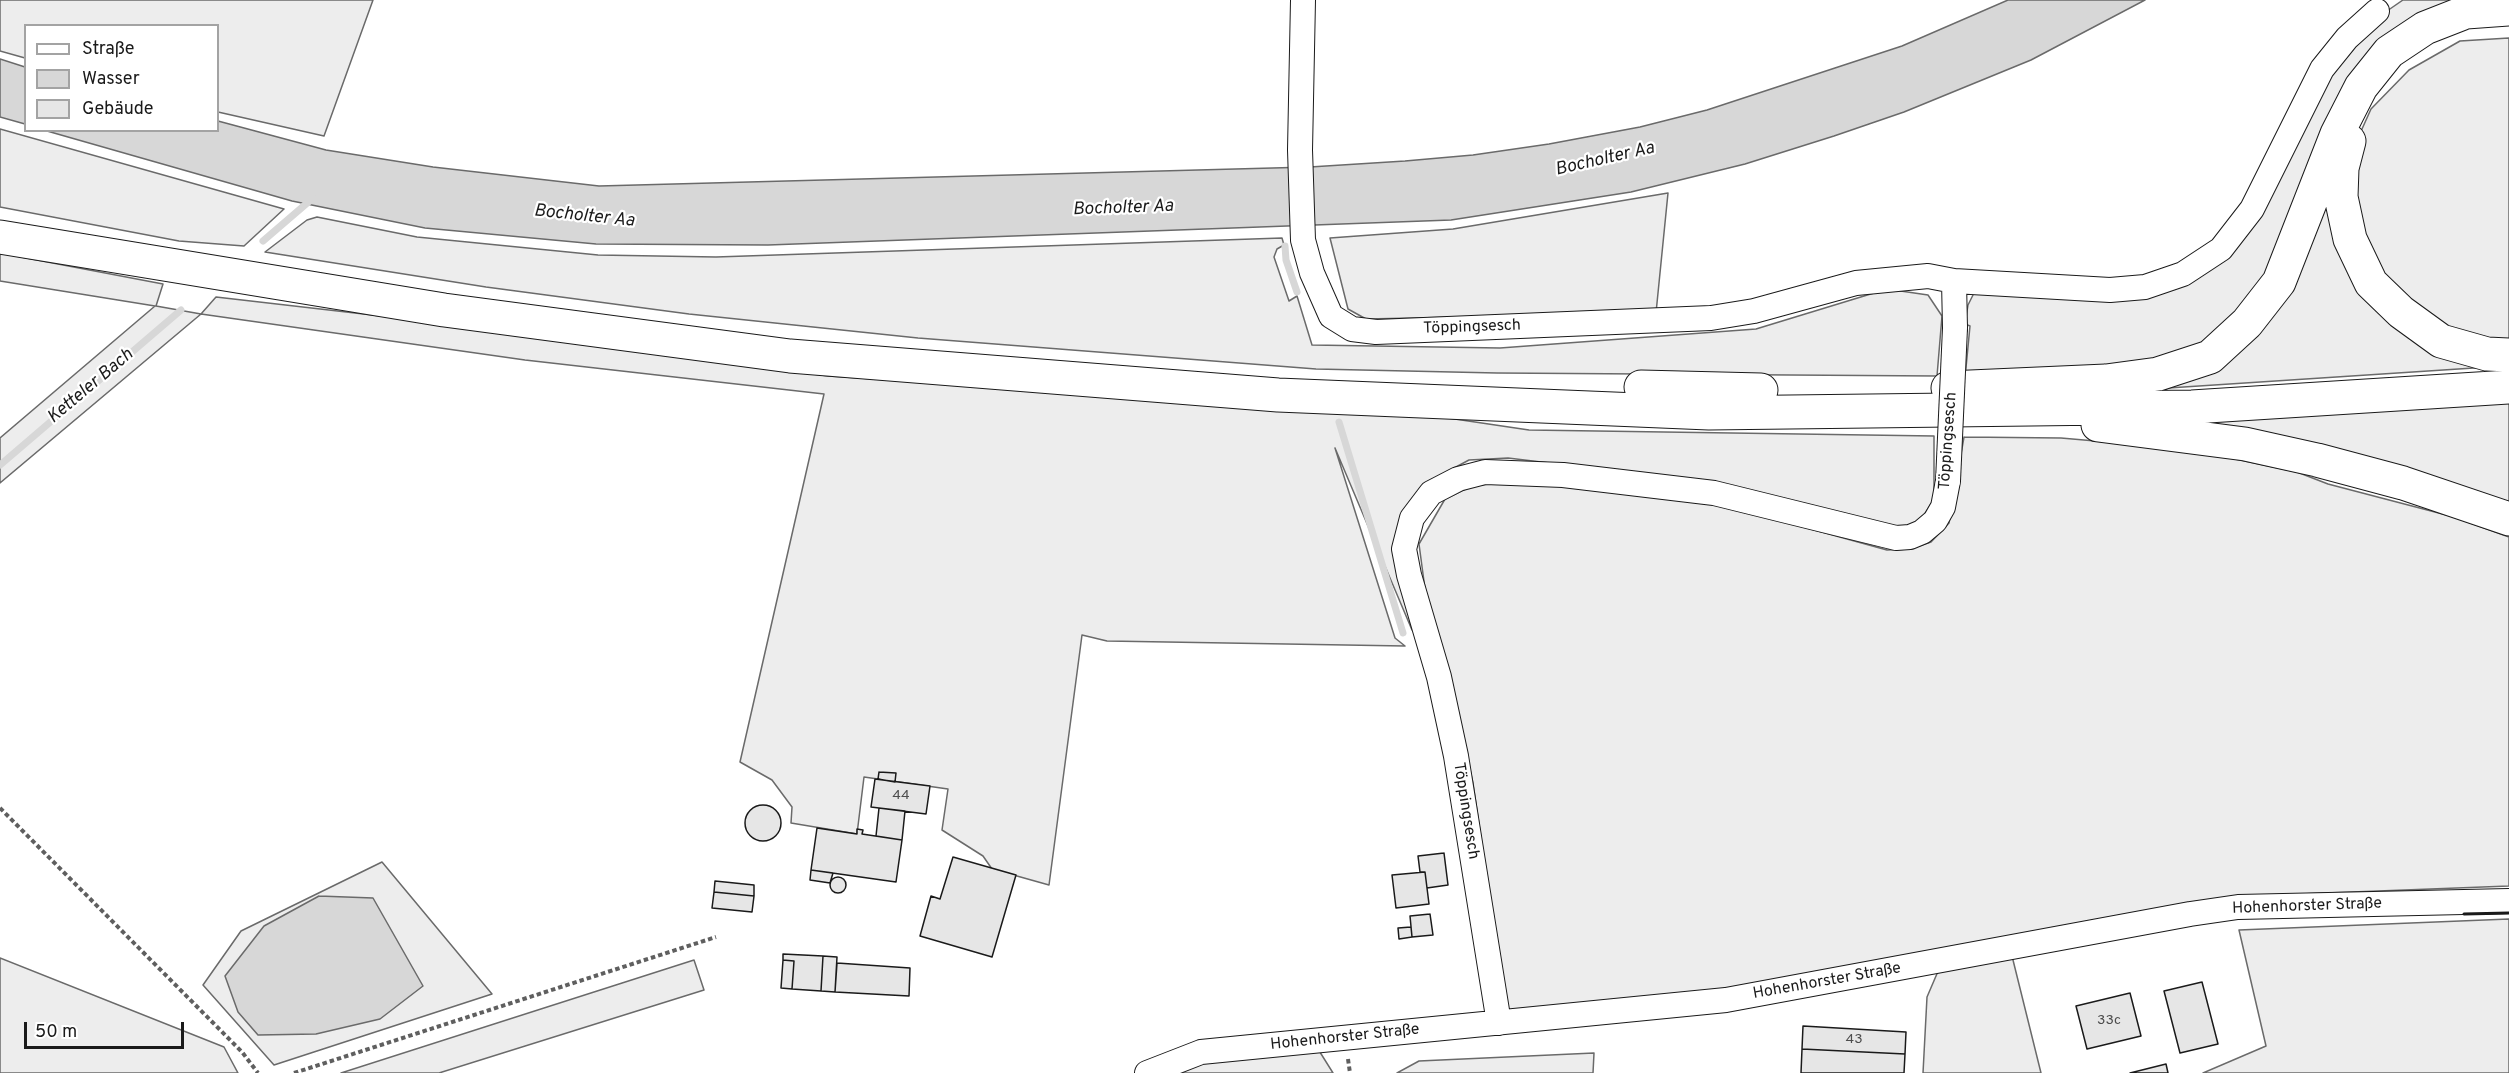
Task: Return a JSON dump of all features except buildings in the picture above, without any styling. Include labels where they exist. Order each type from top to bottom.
[{"type":"highway","points":[[1906,394],[1968,387],[2117,380],[2158,374],[2210,357],[2247,323],[2279,282],[2337,134],[2361,87],[2389,52],[2425,28],[2466,12],[2509,9]]},
{"type":"highway","points":[[2509,26],[2476,26],[2430,38],[2385,74],[2357,119],[2346,150],[2341,197],[2350,239],[2371,283],[2401,312],[2440,341],[2487,354],[2509,355]]},
{"type":"highway","points":[[0,221],[436,292],[792,339],[1277,377],[1906,394],[2192,393],[2509,370]]},
{"type":"highway","points":[[0,237],[444,309],[790,356],[1278,395],[1709,412],[2192,407],[2509,387]]},
{"type":"highway","points":[[1977,409],[2245,444],[2403,483],[2509,519]]},
{"type":"street","name":"Töppingsesch","points":[[1303,0],[1300,150],[1303,240],[1312,273],[1331,316],[1352,328],[1376,332],[1711,318],[1754,311],[1856,283],[1928,276],[1954,281],[1955,328],[1948,481],[1943,507],[1935,520],[1922,532],[1910,537],[1896,538],[1714,494],[1563,475],[1485,472],[1458,479],[1431,493],[1412,518],[1404,549],[1409,575],[1439,677],[1456,756],[1499,1023]]},
{"type":"street","points":[[1954,281],[2110,290],[2145,287],[2183,274],[2221,249],[2252,208],[2322,69],[2347,38],[2377,11]]},
{"type":"street","name":"Hohenhorster Straße","points":[[1147,1073],[1201,1052],[1726,1000],[2238,907],[2509,901]]},
{"type":"path","points":[[0,808],[242,1052],[258,1073]]},
{"type":"path","points":[[294,1073],[716,937]]},
{"type":"shaded area","points":[[0,0],[373,0],[324,136],[219,112],[219,24],[24,24],[24,58],[0,51]]},
{"type":"shaded area","points":[[2403,0],[2483,0],[2411,26],[2284,254],[2238,323],[2154,368],[1965,378],[1970,326],[1965,324],[1968,305],[1975,291],[2115,294],[2226,253],[2318,89],[2387,11]]},
{"type":"shaded area","points":[[2509,38],[2509,344],[2428,324],[2365,252],[2351,195],[2353,149],[2371,109],[2409,70],[2460,41]]},
{"type":"shaded area","points":[[0,129],[284,209],[244,246],[179,241],[0,207]]},
{"type":"shaded area","points":[[1668,193],[1656,313],[1366,319],[1348,309],[1330,238],[1453,229]]},
{"type":"shaded area","points":[[2324,195],[2341,239],[2489,367],[2138,390],[2197,371]]},
{"type":"shaded area","points":[[317,217],[417,237],[598,255],[716,257],[1282,238],[1284,245],[1277,249],[1274,257],[1289,301],[1297,296],[1312,345],[1500,348],[1756,329],[1887,289],[1928,295],[1942,316],[1937,376],[1497,373],[1316,369],[918,338],[689,314],[486,287],[265,252],[307,220]]},
{"type":"shaded area","points":[[0,253],[163,284],[156,306],[201,314],[0,483],[0,438],[155,306],[0,281]]},
{"type":"shaded area","points":[[216,297],[433,322],[828,376],[1421,414],[1529,430],[1934,436],[1934,499],[1919,523],[1892,530],[1640,474],[1508,458],[1469,460],[1428,482],[1394,548],[1412,630],[1335,448],[1395,638],[1405,646],[1107,641],[1082,635],[1049,885],[992,869],[983,856],[942,830],[948,789],[864,777],[857,834],[791,823],[792,807],[772,780],[740,762],[824,394],[525,360],[201,314]]},
{"type":"shaded area","points":[[2509,401],[2509,509],[2168,424]]},
{"type":"shaded area","points":[[1964,437],[2061,438],[2164,447],[2216,455],[2297,472],[2328,484],[2454,517],[2509,537],[2509,886],[2300,894],[1764,983],[1612,1004],[1506,1010],[1473,783],[1444,655],[1425,589],[1419,544],[1445,499],[1472,486],[1506,482],[1653,494],[1738,509],[1887,550],[1910,549],[1931,542],[1949,523]]},
{"type":"shaded area","points":[[382,862],[492,994],[274,1065],[203,985],[241,931]]},
{"type":"shaded area","points":[[2509,919],[2509,1073],[2203,1073],[2266,1046],[2239,930]]},
{"type":"shaded area","points":[[2012,956],[2041,1073],[1923,1073],[1927,997],[1939,969]]},
{"type":"shaded area","points":[[0,958],[224,1047],[238,1073],[0,1073]]},
{"type":"shaded area","points":[[694,960],[704,990],[439,1073],[341,1073]]},
{"type":"shaded area","points":[[1318,1049],[1333,1073],[1166,1073],[1200,1060]]},
{"type":"shaded area","points":[[1594,1053],[1593,1073],[1397,1073],[1419,1061]]},
{"type":"water","name":"Bocholter Aa","points":[[2008,0],[2145,0],[2031,60],[1904,112],[1834,136],[1745,164],[1631,192],[1451,220],[768,245],[596,244],[425,228],[292,201],[50,132],[219,132],[219,121],[326,150],[433,167],[599,186],[1310,167],[1473,155],[1640,127],[1707,110],[1902,46]]},
{"type":"water","points":[[0,59],[24,67],[24,124],[0,117]]},
{"type":"water","points":[[319,896],[373,898],[423,986],[380,1019],[316,1034],[258,1035],[238,1012],[225,976],[264,926]]},
{"type":"waterway","points":[[263,241],[313,198]]},
{"type":"waterway","points":[[1285,246],[1286,260],[1297,292]]},
{"type":"waterway","name":"Ketteler Bach","points":[[0,465],[181,310]]},
{"type":"waterway","points":[[1339,422],[1403,633]]},
{"type":"wall","points":[[2464,914],[2509,913]]}]
